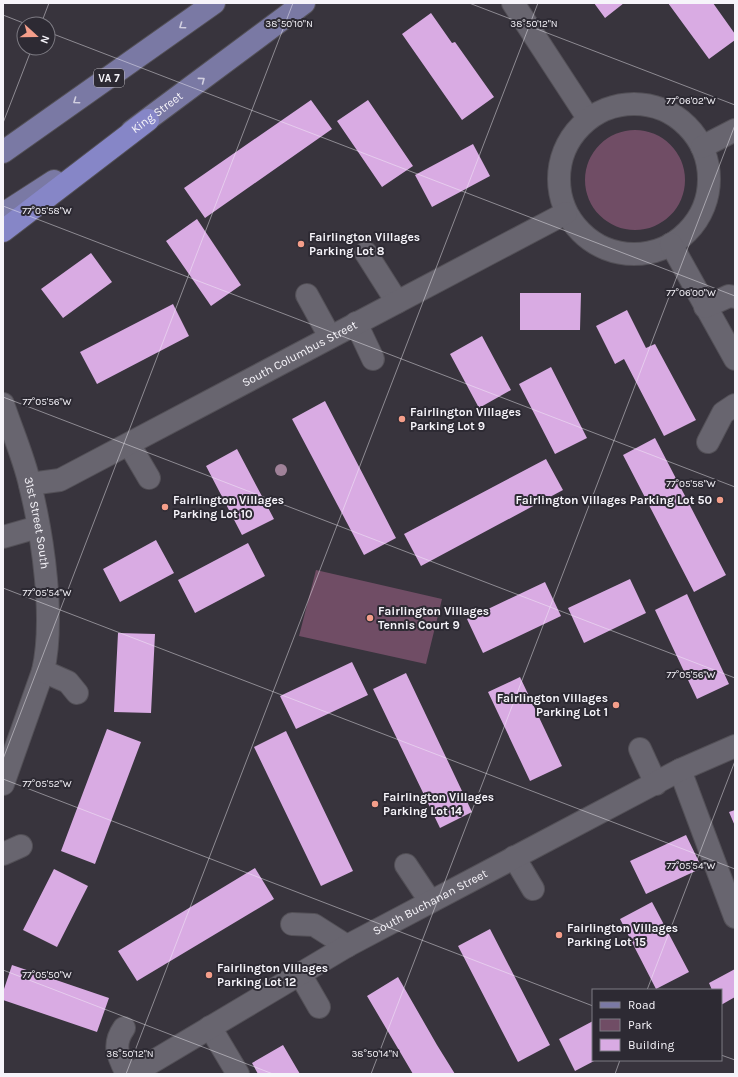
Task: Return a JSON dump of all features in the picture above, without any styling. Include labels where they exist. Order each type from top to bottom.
[{"type":"highway","points":[[3,231],[148,120]]},
{"type":"main road","name":"VA 7","points":[[3,152],[214,3]]},
{"type":"main road","name":"King Street","points":[[3,214],[148,120],[304,3]]},
{"type":"street","points":[[513,3],[588,118]]},
{"type":"street","points":[[630,103],[651,104],[670,112],[687,125],[702,147],[709,170],[706,200],[699,217],[687,232],[672,244],[658,250],[639,254],[610,251],[584,236],[566,213],[558,185],[560,161],[564,149],[575,131],[588,118],[614,105],[630,103]]},
{"type":"street","points":[[702,147],[735,130]]},
{"type":"street","name":"South Columbus Street","points":[[30,484],[60,480],[566,213]]},
{"type":"street","points":[[672,244],[705,307],[735,359]]},
{"type":"street","points":[[366,253],[397,302]]},
{"type":"street","points":[[307,295],[330,337]]},
{"type":"street","points":[[705,307],[729,296],[735,296]]},
{"type":"street","points":[[356,323],[373,359]]},
{"type":"street","name":"31st Street South","points":[[3,404],[30,484],[38,527],[48,612],[47,655],[43,672],[3,784]]},
{"type":"street","points":[[708,442],[723,413],[735,405]]},
{"type":"street","points":[[129,444],[149,478]]},
{"type":"street","points":[[3,537],[38,527]]},
{"type":"street","points":[[43,672],[68,682],[77,693]]},
{"type":"street","name":"South Buchanan Street","points":[[132,1074],[347,946],[680,770],[735,746]]},
{"type":"street","points":[[640,749],[656,784]]},
{"type":"street","points":[[680,770],[735,917]]},
{"type":"street","points":[[514,857],[533,889]]},
{"type":"street","points":[[406,865],[430,901]]},
{"type":"street","points":[[292,924],[314,925],[347,946]]},
{"type":"street","points":[[300,974],[318,1007]]},
{"type":"street","points":[[210,1027],[238,1074]]},
{"type":"street","points":[[124,1028],[117,1038],[118,1056],[127,1074]]},
{"type":"green space","points":[[635,130],[645,131],[663,138],[677,152],[684,170],[684,190],[677,208],[663,222],[645,229],[635,230],[625,229],[607,222],[593,208],[586,190],[585,180],[586,170],[593,152],[607,138],[625,131]]},
{"type":"green space","name":"Fairlington Villages Tennis Court 9","points":[[316,570],[442,599],[426,664],[299,636]]},
{"type":"building","points":[[594,3],[624,3],[605,18]]},
{"type":"building","points":[[668,3],[713,3],[735,34],[735,40],[709,59]]},
{"type":"building","points":[[431,13],[452,43],[455,42],[494,97],[462,120],[402,34]]},
{"type":"building","points":[[311,100],[332,129],[205,218],[184,188]]},
{"type":"building","points":[[368,100],[413,166],[382,187],[337,121]]},
{"type":"building","points":[[473,144],[490,176],[432,207],[415,175]]},
{"type":"building","points":[[197,219],[241,285],[211,306],[166,241]]},
{"type":"building","points":[[91,253],[112,282],[63,318],[41,289]]},
{"type":"building","points":[[520,293],[581,293],[580,330],[520,330]]},
{"type":"building","points":[[173,304],[189,336],[97,384],[80,352]]},
{"type":"building","points":[[627,310],[646,348],[655,344],[696,420],[664,436],[624,359],[615,364],[596,326]]},
{"type":"building","points":[[482,336],[511,390],[479,408],[450,354]]},
{"type":"building","points":[[551,367],[587,438],[555,454],[519,384]]},
{"type":"building","points":[[325,401],[396,538],[364,555],[292,419]]},
{"type":"building","points":[[655,438],[726,575],[694,592],[623,455]]},
{"type":"building","points":[[237,449],[274,519],[242,535],[206,466]]},
{"type":"building","points":[[546,459],[563,490],[421,566],[404,534]]},
{"type":"building","points":[[156,540],[174,573],[120,602],[103,569]]},
{"type":"building","points":[[248,543],[265,576],[195,613],[178,580]]},
{"type":"building","points":[[630,579],[646,613],[584,643],[568,608]]},
{"type":"building","points":[[545,582],[561,616],[483,653],[467,619]]},
{"type":"building","points":[[687,594],[729,684],[697,699],[655,610]]},
{"type":"building","points":[[118,633],[155,634],[151,713],[114,712]]},
{"type":"building","points":[[352,662],[368,695],[296,729],[280,696]]},
{"type":"building","points":[[406,673],[472,812],[440,828],[373,689]]},
{"type":"building","points":[[520,677],[562,766],[530,781],[488,692]]},
{"type":"building","points":[[107,729],[141,742],[95,864],[61,851]]},
{"type":"building","points":[[286,731],[353,871],[321,886],[254,747]]},
{"type":"building","points":[[735,810],[735,826],[729,812]]},
{"type":"building","points":[[686,835],[702,868],[646,894],[630,861]]},
{"type":"building","points":[[255,868],[274,899],[137,981],[118,951]]},
{"type":"building","points":[[54,869],[88,886],[57,947],[23,930]]},
{"type":"building","points":[[652,902],[689,972],[656,989],[620,919]]},
{"type":"building","points":[[490,929],[550,1045],[518,1062],[458,946]]},
{"type":"building","points":[[12,965],[109,998],[97,1032],[3,1000],[3,992]]},
{"type":"building","points":[[735,969],[735,997],[722,1004],[722,989],[712,989],[709,983]]},
{"type":"building","points":[[398,977],[455,1074],[413,1074],[367,996]]},
{"type":"building","points":[[592,1022],[592,1061],[594,1061],[575,1071],[559,1039]]},
{"type":"building","points":[[283,1045],[300,1074],[258,1074],[252,1063]]},
{"type":"place","name":"Fairlington Villages Parking Lot 8","points":[[301,244]]},
{"type":"place","name":"Fairlington Villages Parking Lot 9","points":[[402,419]]},
{"type":"place","name":"Fairlington Villages Parking Lot 50","points":[[720,500]]},
{"type":"place","name":"Fairlington Villages Parking Lot 10","points":[[165,507]]},
{"type":"place","name":"Fairlington Villages Tennis Court 9","points":[[370,618]]},
{"type":"place","name":"Fairlington Villages Parking Lot 1","points":[[616,705]]},
{"type":"place","name":"Fairlington Villages Parking Lot 14","points":[[375,804]]},
{"type":"place","name":"Fairlington Villages Parking Lot 15","points":[[559,935]]},
{"type":"place","name":"Fairlington Villages Parking Lot 12","points":[[209,975]]}]
